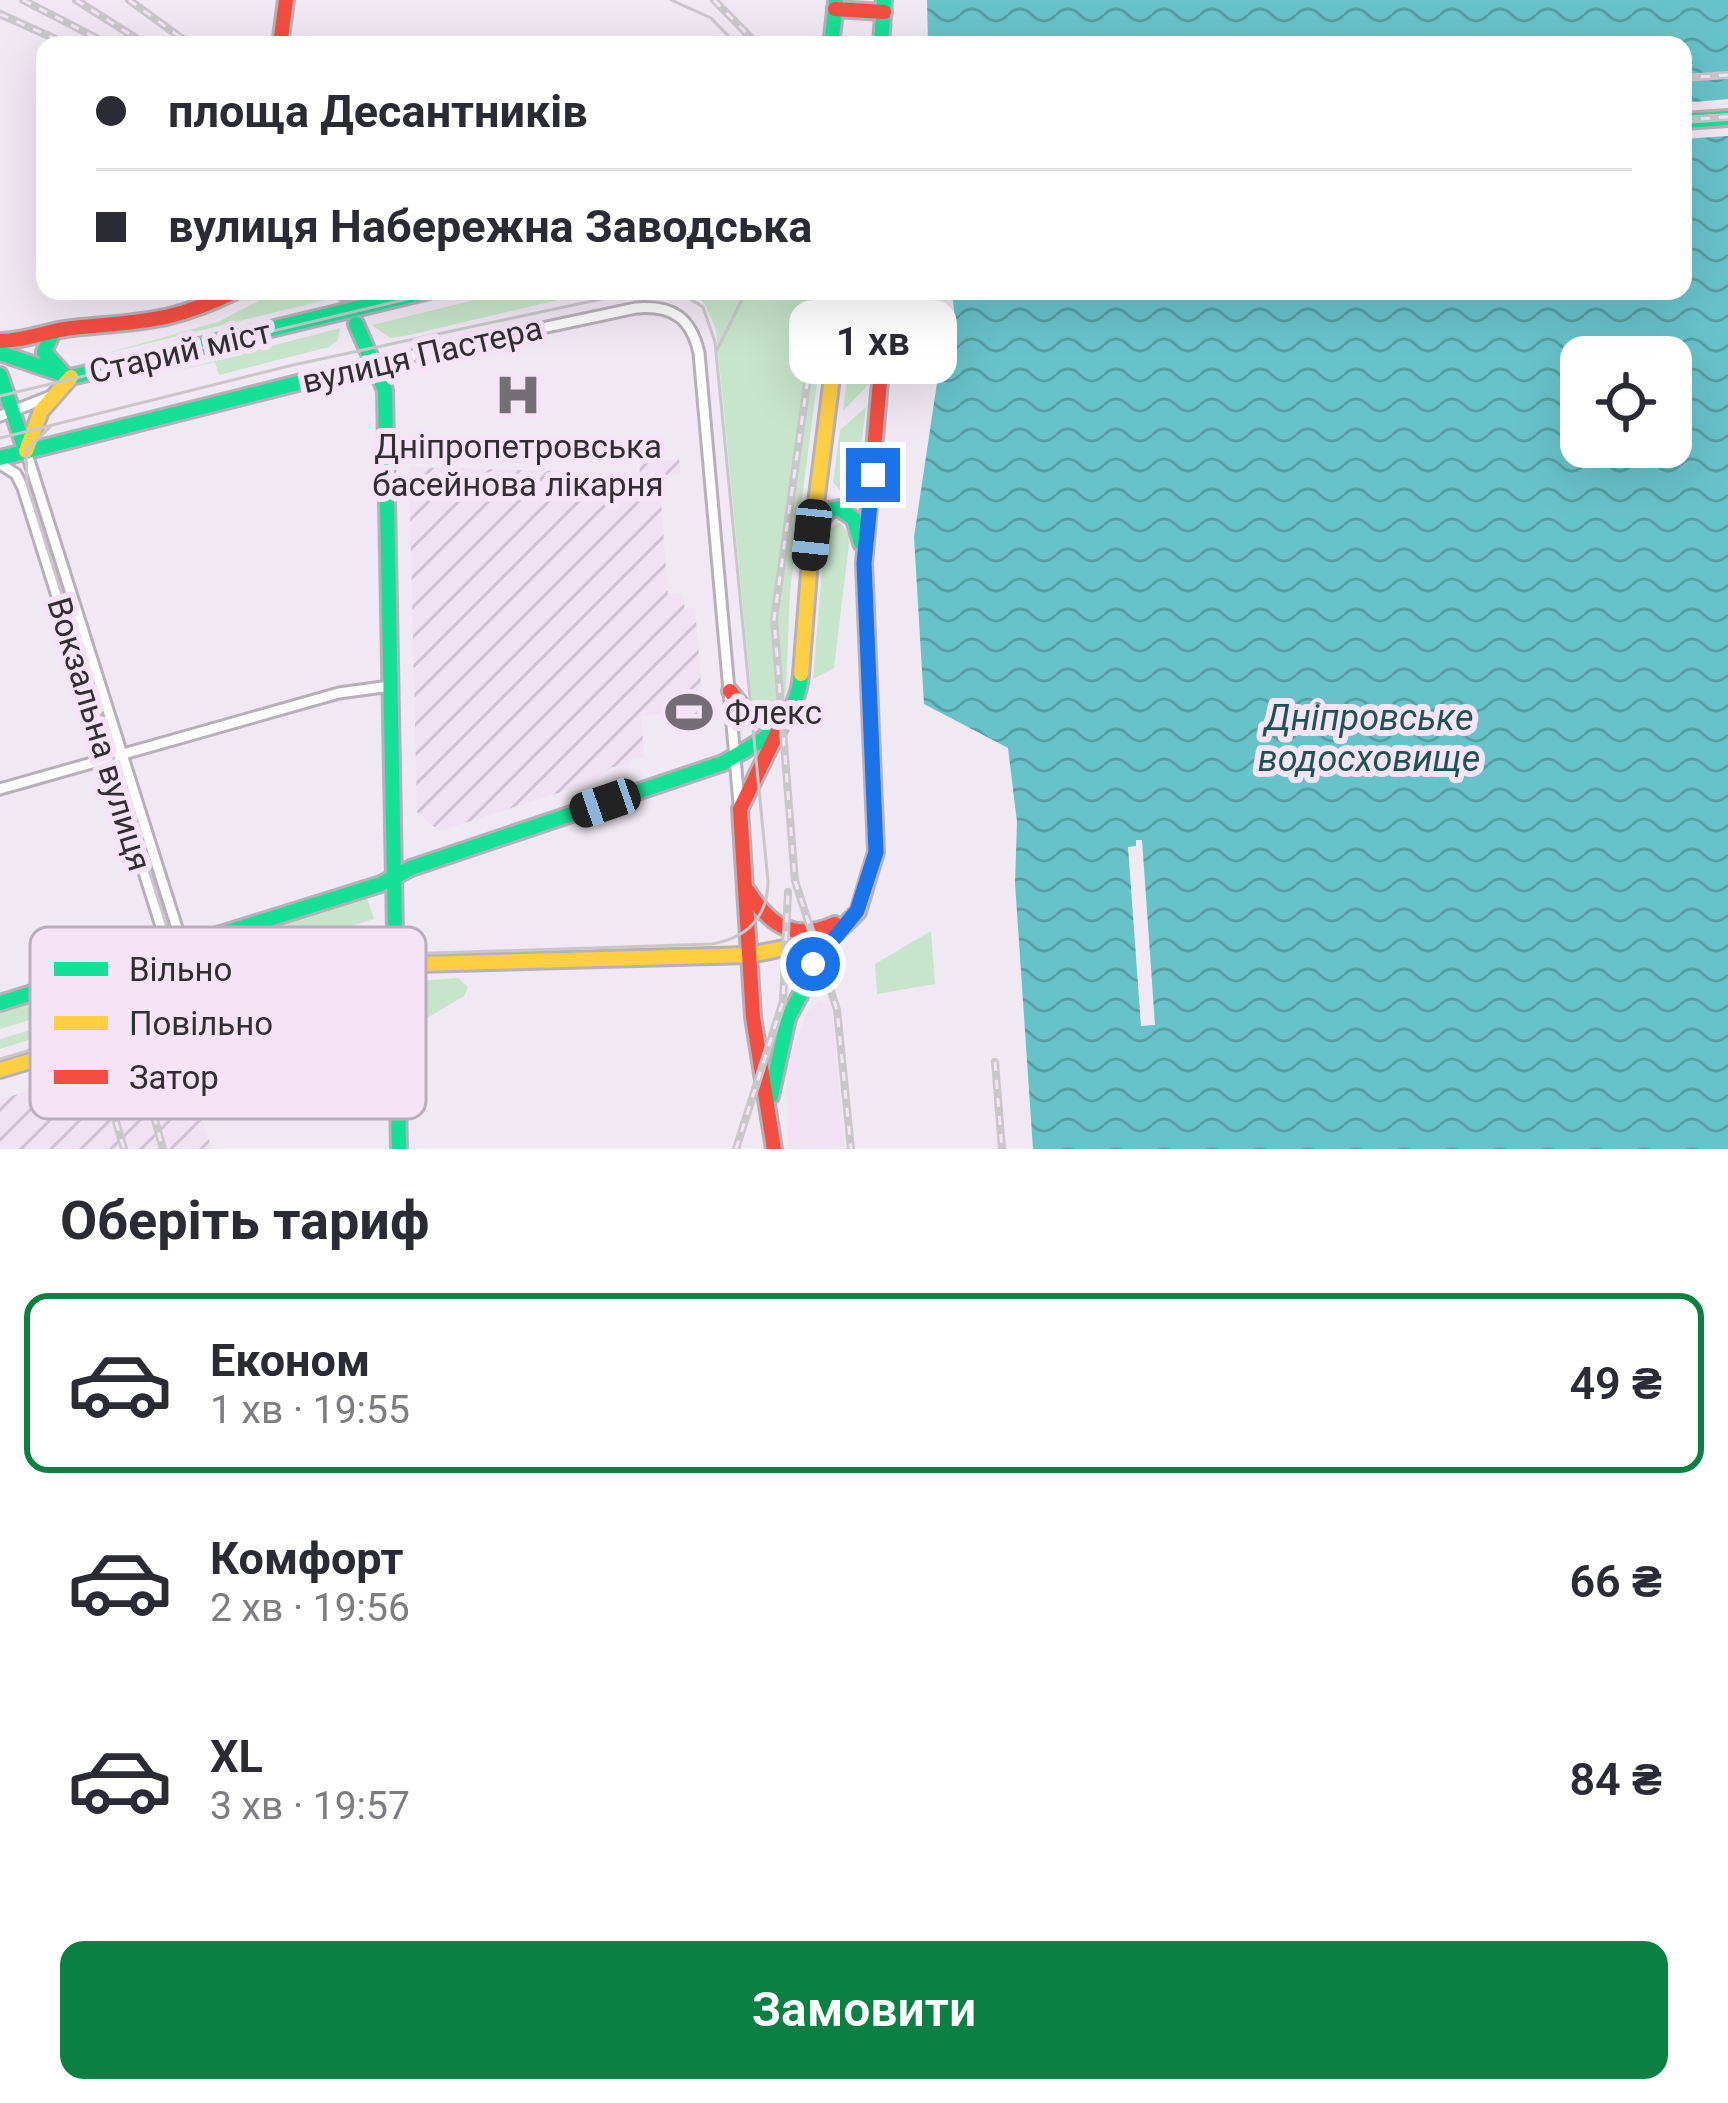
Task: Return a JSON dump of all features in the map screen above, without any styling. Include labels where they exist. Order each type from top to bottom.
[{"type":"main road","points":[[281,36],[286,0]]},
{"type":"main road","points":[[832,36],[836,4],[884,6],[882,36]]},
{"type":"main road","points":[[1692,120],[1728,118]]},
{"type":"main road","points":[[0,340],[148,325],[190,314],[218,300]]},
{"type":"main road","name":"Старий міст","points":[[71,376],[391,300]]},
{"type":"main road","points":[[240,927],[736,758],[782,722],[799,703],[812,535],[842,300]]},
{"type":"main road","points":[[769,1111],[788,1018],[830,939],[857,911],[876,852],[864,563],[887,300]]},
{"type":"main road","points":[[356,324],[385,390],[393,927]]},
{"type":"main road","points":[[53,332],[44,346],[46,358],[71,376]]},
{"type":"main road","points":[[0,353],[71,376]]},
{"type":"main road","name":"вулиця Пастера","points":[[0,461],[373,364]]},
{"type":"main road","points":[[0,375],[6,414],[26,451]]},
{"type":"main road","points":[[26,451],[30,431],[52,395],[71,376]]},
{"type":"main road","points":[[812,535],[829,510],[848,511],[858,527],[864,563]]},
{"type":"main road","points":[[730,691],[752,718],[782,722]]},
{"type":"main road","points":[[774,1149],[749,955],[740,809],[782,722]]},
{"type":"main road","points":[[747,889],[761,914],[788,933],[824,930],[857,911]]},
{"type":"main road","points":[[426,961],[749,955],[830,939]]},
{"type":"main road","points":[[0,1003],[30,994]]},
{"type":"main road","points":[[0,1070],[30,1061]]},
{"type":"main road","points":[[398,1119],[399,1149]]},
{"type":"street","name":"вулиця Пастера","points":[[373,364],[636,308],[672,310],[686,319],[699,353],[740,809]]},
{"type":"street","points":[[6,414],[52,395]]},
{"type":"street","name":"Вокзальна вулиця","points":[[26,451],[178,927]]},
{"type":"street","name":"Вокзальна вулиця","points":[[0,461],[16,473],[23,488],[161,927]]},
{"type":"street","points":[[0,788],[339,693],[390,686]]},
{"type":"shaded area","points":[[679,459],[681,474],[659,476],[668,594],[682,594],[685,609],[695,608],[704,720],[668,723],[666,714],[641,716],[644,757],[630,758],[630,765],[612,767],[590,783],[439,831],[417,812],[409,467],[557,471],[639,487],[640,464]]},
{"type":"shaded area","points":[[820,1001],[831,1005],[845,1149],[788,1149],[786,1067],[807,1013]]},
{"type":"shaded area","points":[[30,1090],[30,1119],[201,1119],[212,1149],[0,1149],[0,1100]]},
{"type":"green space","points":[[261,300],[326,300],[104,354],[218,322]]},
{"type":"green space","points":[[475,300],[558,300],[405,336],[390,338],[372,325]]},
{"type":"green space","points":[[701,300],[828,300],[790,591],[786,691],[783,702],[769,715],[753,711],[716,330]]},
{"type":"green space","points":[[856,300],[874,300],[869,384],[843,411]]},
{"type":"green space","points":[[340,328],[338,340],[329,347],[219,375],[215,362],[176,371]]},
{"type":"green space","points":[[866,407],[856,485],[843,495],[833,482],[840,430]]},
{"type":"green space","points":[[839,522],[850,535],[834,668],[813,679],[825,533]]},
{"type":"green space","points":[[367,898],[374,919],[348,927],[273,927]]},
{"type":"green space","points":[[931,931],[935,984],[877,994],[875,964]]},
{"type":"green space","points":[[458,978],[468,987],[464,996],[426,1019],[426,981]]},
{"type":"green space","points":[[30,1002],[30,1020],[0,1029],[0,1011]]},
{"type":"green space","points":[[30,1030],[30,1040],[0,1049],[0,1039]]},
{"type":"water","name":"Дніпровське водосховище","points":[[927,0],[1728,0],[1728,1149],[1033,1149],[1015,883],[1017,822],[1008,748],[924,704],[914,537],[941,356],[956,330],[953,300],[1692,300],[1692,36],[928,36]]},
{"type":"pier","points":[[1728,99],[1728,136],[1692,138],[1692,102]]},
{"type":"pier","points":[[1136,840],[1142,840],[1155,1025],[1141,1026],[1128,847],[1136,846]]},
{"type":"tram line","points":[[671,0],[711,18],[728,36]]},
{"type":"tram line","points":[[1692,117],[1728,115]]},
{"type":"tram line","points":[[0,396],[403,300]]},
{"type":"tram line","points":[[0,438],[293,365],[597,300]]},
{"type":"tram line","points":[[426,953],[712,944],[736,937],[760,915],[768,881],[715,342],[703,307],[692,300]]},
{"type":"tram line","points":[[717,350],[742,300]]},
{"type":"tram line","points":[[50,427],[26,451],[27,484],[167,927]]},
{"type":"tram line","points":[[0,1059],[30,1050]]},
{"type":"railway","points":[[23,0],[93,36]]},
{"type":"railway","points":[[76,0],[133,36]]},
{"type":"railway","points":[[129,0],[179,36]]},
{"type":"railway","points":[[714,0],[749,36]]},
{"type":"railway","points":[[0,14],[49,36]]},
{"type":"railway","points":[[1692,77],[1728,75]]},
{"type":"railway","points":[[1692,119],[1728,117]]},
{"type":"railway","points":[[819,300],[774,619],[795,881],[837,1010],[851,1149]]},
{"type":"railway","points":[[736,1149],[783,1001],[788,892]]},
{"type":"railway","points":[[995,1062],[1002,1149]]},
{"type":"railway","points":[[155,1119],[163,1149]]},
{"type":"railway","points":[[116,1122],[124,1149]]},
{"type":"traffic: fast","points":[[882,36],[884,0]]},
{"type":"traffic: fast","points":[[832,36],[836,3]]},
{"type":"traffic: fast","points":[[1692,120],[1728,118]]},
{"type":"traffic: fast","points":[[0,353],[71,377],[392,300]]},
{"type":"traffic: fast","points":[[356,324],[385,390],[395,927]]},
{"type":"traffic: fast","points":[[53,332],[44,352],[61,371]]},
{"type":"traffic: fast","points":[[0,458],[373,364]]},
{"type":"traffic: fast","points":[[0,375],[24,446]]},
{"type":"traffic: fast","points":[[815,529],[829,510],[839,508],[854,519],[861,543]]},
{"type":"traffic: fast","points":[[243,927],[381,884],[411,868],[723,763],[765,737],[785,718],[801,674]]},
{"type":"traffic: fast","points":[[771,1096],[788,1018],[830,939]]},
{"type":"traffic: fast","points":[[0,1003],[30,994]]},
{"type":"traffic: fast","points":[[398,1119],[399,1149]]},
{"type":"traffic: slow","points":[[801,674],[812,535],[842,300]]},
{"type":"traffic: slow","points":[[26,451],[41,411],[71,377]]},
{"type":"traffic: slow","points":[[426,964],[749,955],[830,939],[858,912],[876,852],[875,827]]},
{"type":"traffic: slow","points":[[0,1070],[30,1061]]},
{"type":"traffic: jam","points":[[281,36],[286,0]]},
{"type":"traffic: jam","points":[[835,9],[884,12]]},
{"type":"traffic: jam","points":[[0,341],[156,319],[214,300]]},
{"type":"traffic: jam","points":[[875,827],[864,563],[887,300]]},
{"type":"traffic: jam","points":[[730,691],[751,718],[783,723]]},
{"type":"traffic: jam","points":[[774,1149],[753,1017],[740,809],[781,725]]},
{"type":"traffic: jam","points":[[748,891],[765,913],[785,927],[808,931],[835,924]]},
{"type":"place","name":"Дніпропетровська басейнова лікарня","points":[[518,395]]},
{"type":"place","name":"Флекс","points":[[689,712]]},
{"type":"route","points":[[813,964],[857,911],[876,852],[864,563],[873,475]]}]
